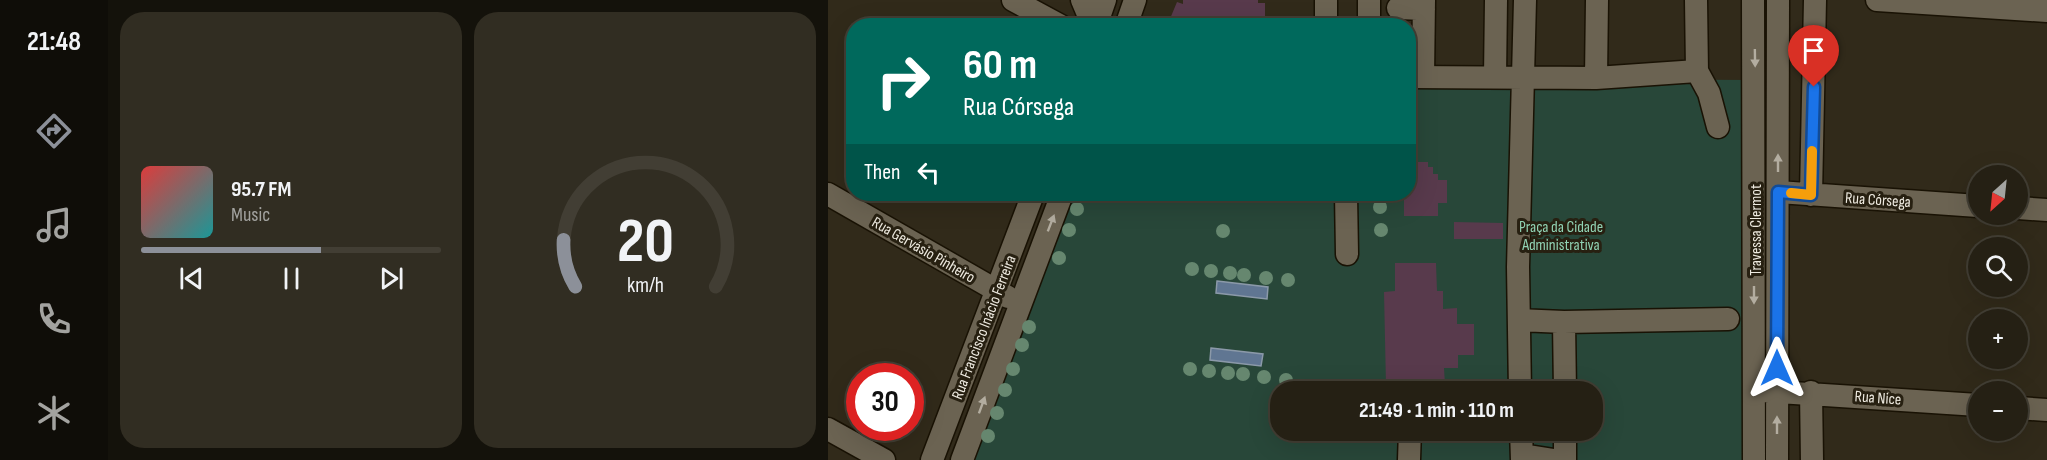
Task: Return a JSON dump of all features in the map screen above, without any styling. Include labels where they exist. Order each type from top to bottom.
[{"type":"street","points":[[1013,0],[1046,18]]},
{"type":"street","points":[[1082,0],[1090,18]]},
{"type":"street","points":[[1097,18],[1105,0]]},
{"type":"street","points":[[1129,18],[1135,0]]},
{"type":"street","points":[[1326,0],[1326,18]]},
{"type":"street","points":[[1369,0],[1369,18]]},
{"type":"street","points":[[1495,77],[1496,0]]},
{"type":"street","points":[[1520,381],[1522,76],[1525,0]]},
{"type":"street","points":[[1596,78],[1597,0]]},
{"type":"street","points":[[1696,0],[1697,71],[1709,93],[1718,127]]},
{"type":"street","name":"Travessa Clermot","points":[[1754,0],[1754,460]]},
{"type":"street","points":[[1777,460],[1778,0]]},
{"type":"street","points":[[1811,195],[1815,0]]},
{"type":"street","points":[[1877,0],[2047,11]]},
{"type":"street","points":[[1397,11],[1424,4],[1416,77],[1596,78],[1697,71]]},
{"type":"street","name":"Rua Córsega","points":[[1778,192],[1968,205]]},
{"type":"street","name":"Rua Gervásio Pinheiro","points":[[828,194],[1020,303]]},
{"type":"street","name":"Rua Francisco Inácio Ferreira","points":[[932,460],[1030,201]]},
{"type":"street","name":"Rua Francisco Inácio Ferreira","points":[[962,460],[1059,201]]},
{"type":"street","points":[[1346,201],[1347,254]]},
{"type":"street","points":[[2028,209],[2047,210]]},
{"type":"street","points":[[1520,320],[1564,322],[1728,319]]},
{"type":"street","points":[[1564,322],[1565,381]]},
{"type":"street","name":"Rua Nice","points":[[1754,391],[1811,392],[1968,404]]},
{"type":"street","points":[[1811,392],[1812,460]]},
{"type":"street","points":[[2028,409],[2047,410]]},
{"type":"street","points":[[828,429],[884,460]]},
{"type":"street","points":[[1409,460],[1410,441]]},
{"type":"street","points":[[1521,441],[1522,457],[1554,460]]},
{"type":"street","points":[[1565,441],[1565,460]]},
{"type":"green space","name":"Praça da Cidade Administrativa","points":[[1416,78],[1755,80],[1753,460],[970,460],[1071,201],[1416,201]]},
{"type":"water","points":[[1217,281],[1268,287],[1267,299],[1216,293]]},
{"type":"water","points":[[1211,348],[1263,354],[1261,366],[1210,360]]},
{"type":"building","points":[[1183,0],[1258,0],[1258,3],[1265,3],[1265,18],[1170,18],[1177,2],[1183,4]]},
{"type":"building","points":[[1416,162],[1428,162],[1428,167],[1433,167],[1433,174],[1438,174],[1438,180],[1447,180],[1447,203],[1438,203],[1438,216],[1404,216],[1404,201],[1416,201]]},
{"type":"building","points":[[1454,222],[1503,223],[1503,239],[1454,239]]},
{"type":"building","points":[[1395,263],[1436,263],[1437,291],[1443,291],[1443,309],[1457,308],[1457,324],[1474,324],[1474,355],[1458,355],[1458,368],[1444,368],[1445,381],[1386,381],[1384,292],[1395,291]]},
{"type":"slow traffic","points":[[1791,193],[1811,195],[1812,151]]},
{"type":"route","points":[[1777,368],[1778,192],[1811,195],[1814,87]]}]
